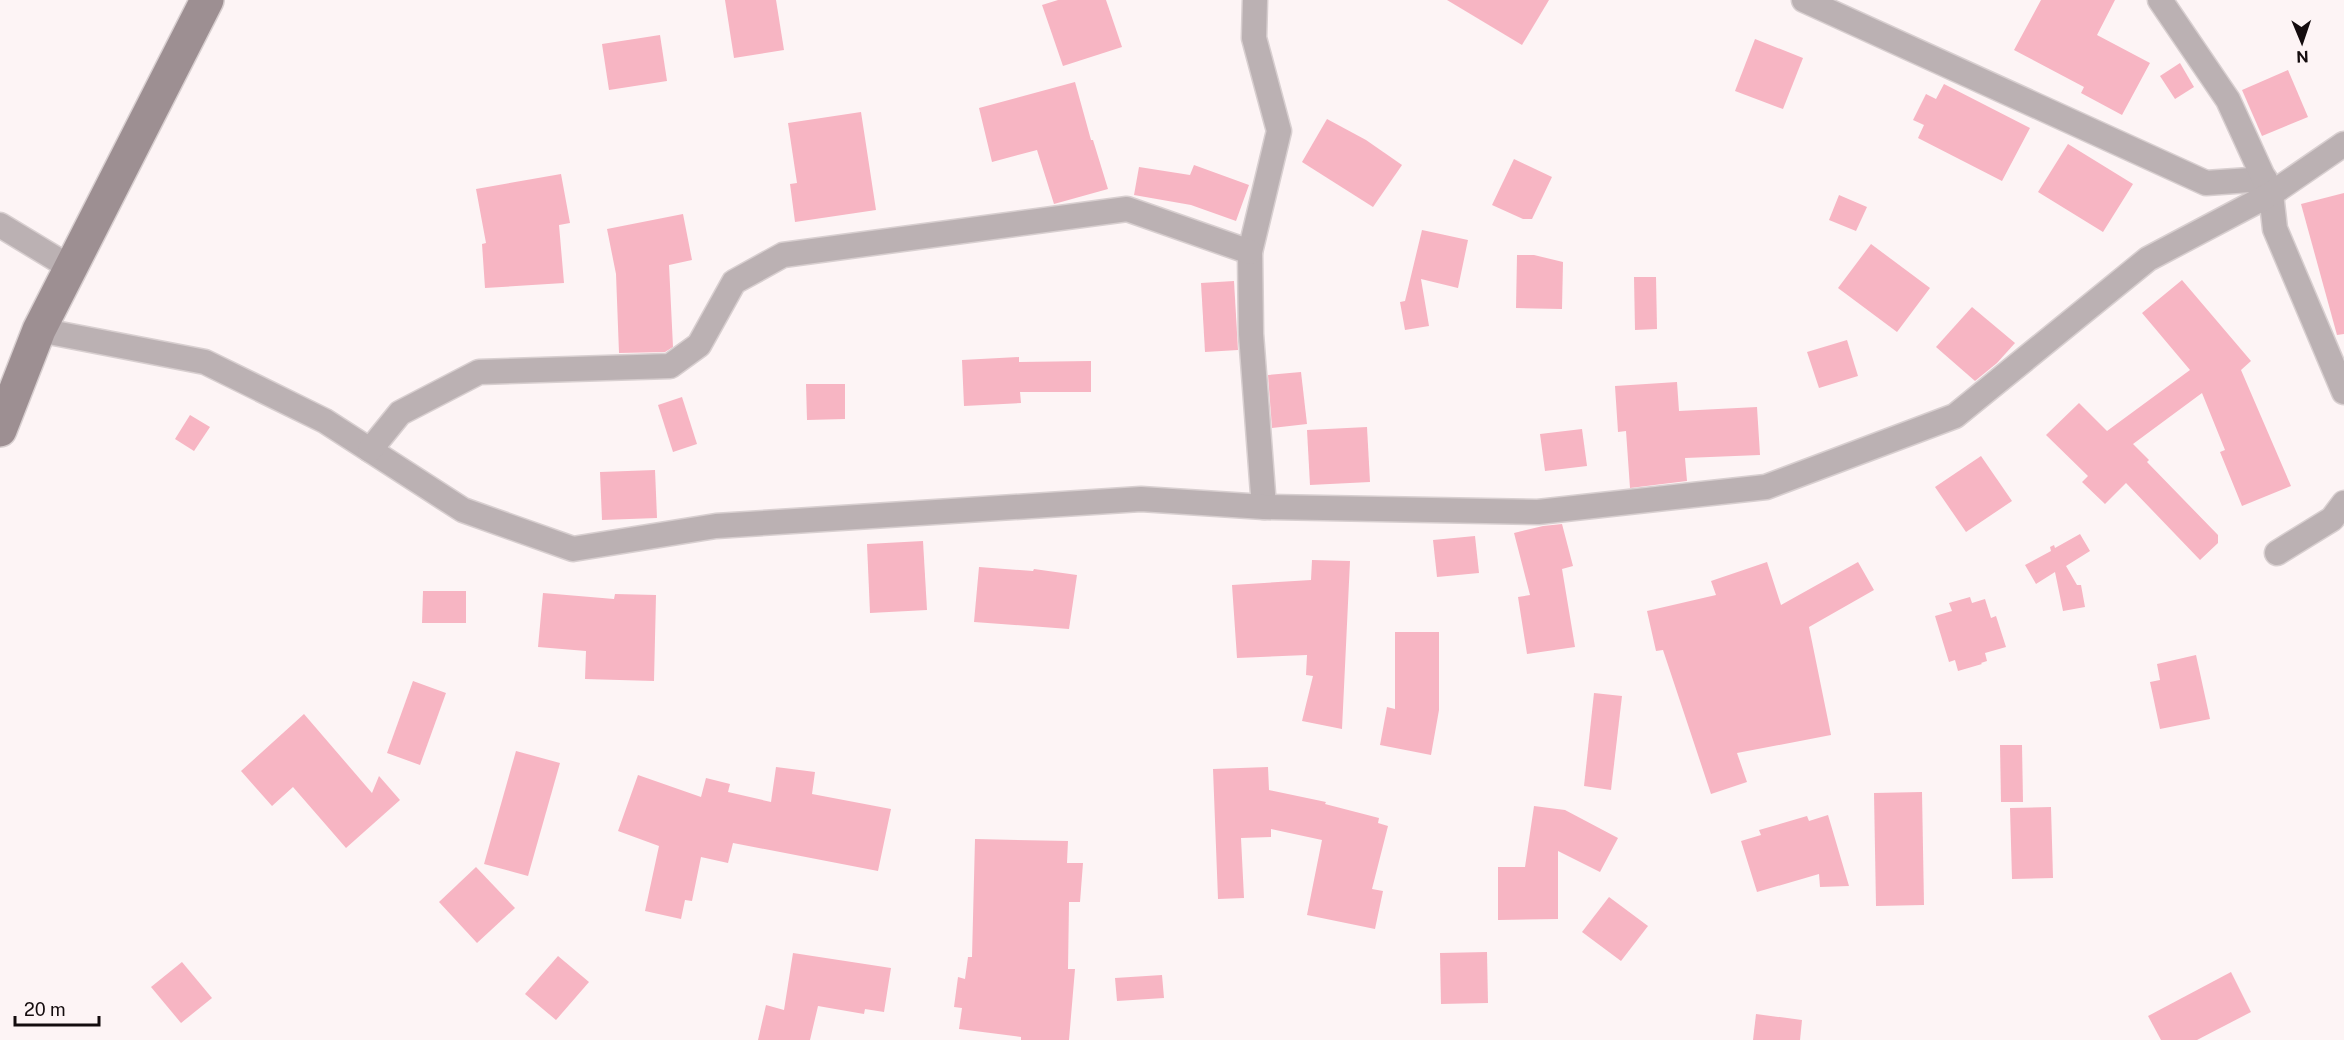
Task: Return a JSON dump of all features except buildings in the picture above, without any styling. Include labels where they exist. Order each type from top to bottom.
[{"type":"main road","points":[[0,430],[39,330],[207,0]]},
{"type":"street","points":[[1255,0],[1254,38],[1279,131],[1250,252],[1251,334],[1264,507]]},
{"type":"street","points":[[1804,0],[2206,183],[2268,187]]},
{"type":"street","points":[[2160,0],[2228,100],[2268,187],[2275,229],[2344,392]]},
{"type":"street","points":[[39,330],[206,362],[325,421],[462,510],[573,549],[716,526],[1141,499],[1264,507],[1538,512],[1766,487],[1955,416],[2148,259],[2344,144]]},
{"type":"street","points":[[370,450],[400,413],[479,372],[670,366],[699,345],[734,282],[783,255],[1127,209],[1250,252]]},
{"type":"street","points":[[0,225],[71,268]]},
{"type":"street","points":[[2277,553],[2332,519],[2344,503]]}]
